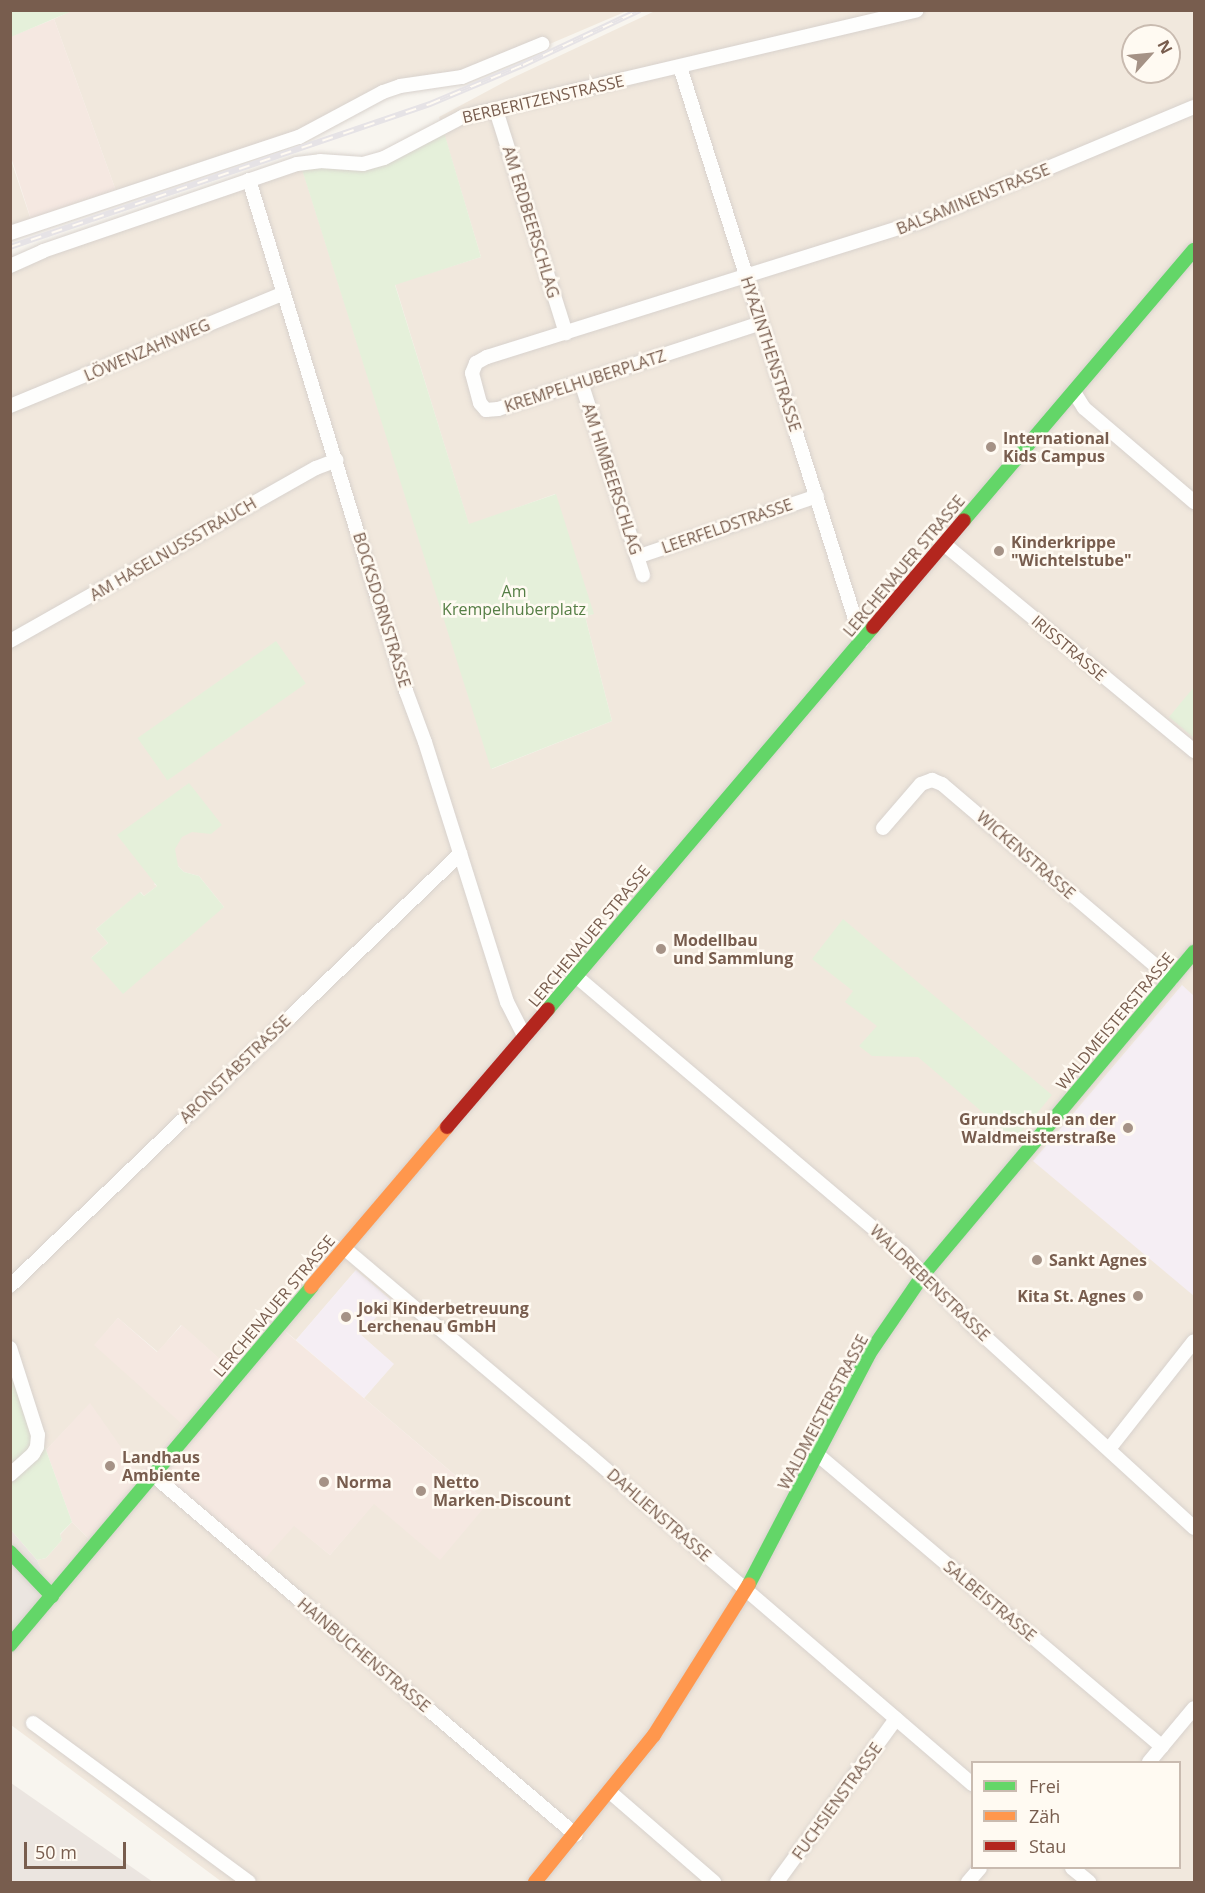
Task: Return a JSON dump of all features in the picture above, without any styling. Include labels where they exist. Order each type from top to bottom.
[{"type":"main road","name":"LERCHENAUER STRASSE","points":[[10,1645],[344,1248],[1193,253]]},
{"type":"main road","name":"WALDMEISTERSTRASSE","points":[[535,1882],[576,1835],[654,1735],[746,1589],[869,1354],[923,1275],[1194,952]]},
{"type":"main road","points":[[10,1552],[52,1596]]},
{"type":"street","name":"BERBERITZENSTRASSE","points":[[10,266],[43,251],[297,164],[320,161],[363,164],[405,149],[462,117],[680,68],[917,10]]},
{"type":"street","points":[[10,233],[299,137],[382,92],[400,86],[462,77],[542,44]]},
{"type":"street","name":"HYAZINTHENSTRASSE","points":[[680,68],[862,640]]},
{"type":"street","name":"BALSAMINENSTRASSE","points":[[746,276],[919,222],[1194,107]]},
{"type":"street","name":"AM ERDBEERSCHLAG","points":[[496,110],[566,333]]},
{"type":"street","name":"BOCKSDORNSTRASSE","points":[[249,180],[406,692],[507,1002],[525,1037]]},
{"type":"street","name":"KREMPELHUBERPLATZ","points":[[746,276],[487,357],[476,363],[472,373],[477,392],[486,410],[498,409],[761,323]]},
{"type":"street","name":"LÖWENZAHNWEG","points":[[10,406],[284,293]]},
{"type":"street","name":"AM HIMBEERSCHLAG","points":[[581,382],[643,575]]},
{"type":"street","points":[[1074,392],[1084,408],[1194,502]]},
{"type":"street","name":"AM HASELNUSSSTRAUCH","points":[[10,641],[316,468],[336,460]]},
{"type":"street","name":"LEERFELDSTRASSE","points":[[636,556],[817,496]]},
{"type":"street","name":"IRISSTRASSE","points":[[945,544],[1194,751]]},
{"type":"street","name":"WICKENSTRASSE","points":[[883,828],[921,784],[932,780],[942,784],[1171,979]]},
{"type":"street","name":"ARONSTABSTRASSE","points":[[10,1286],[460,854]]},
{"type":"street","name":"WALDREBENSTRASSE","points":[[577,977],[903,1253],[972,1325],[1194,1528]]},
{"type":"street","name":"DAHLIENSTRASSE","points":[[344,1248],[971,1783]]},
{"type":"street","points":[[1109,1449],[1194,1341]]},
{"type":"street","points":[[10,1348],[38,1435],[38,1447],[10,1475]]},
{"type":"street","name":"SALBEISTRASSE","points":[[818,1455],[1162,1747]]},
{"type":"street","name":"HAINBUCHENSTRASSE","points":[[153,1475],[576,1835]]},
{"type":"street","points":[[1150,1761],[1194,1708]]},
{"type":"street","name":"FUCHSIENSTRASSE","points":[[777,1882],[896,1719]]},
{"type":"street","points":[[33,1723],[249,1882]]},
{"type":"street","points":[[610,1792],[714,1882]]},
{"type":"street","points":[[968,1882],[979,1869]]},
{"type":"street","points":[[1073,1869],[1089,1882]]},
{"type":"shaded area","points":[[73,10],[627,11],[465,80],[384,94],[298,143],[120,202],[54,19]]},
{"type":"shaded area","points":[[655,11],[1194,11],[1194,1882],[222,1882],[11,1725],[10,1645],[52,1595],[37,1560],[46,1558],[62,1540],[60,1535],[72,1522],[93,1543],[153,1473],[294,1525],[330,1555],[374,1503],[488,1503],[364,1398],[393,1364],[361,1335],[356,1270],[296,1340],[274,1322],[232,1370],[181,1325],[158,1352],[118,1318],[95,1345],[183,1424],[139,1474],[90,1404],[46,1450],[10,1370],[11,259],[299,159],[492,769],[612,721],[585,616],[593,614],[555,494],[469,525],[395,284],[481,257],[439,117],[510,79]],"holes":[[[178,866],[184,872],[199,876],[224,907],[91,958],[108,943],[96,929],[141,892],[144,896],[157,886],[154,884]]]},
{"type":"shaded area","points":[[54,19],[120,202],[35,232],[11,157],[10,37]]},
{"type":"shaded area","points":[[10,157],[35,232],[10,237]]},
{"type":"shaded area","name":"Grundschule an der Waldmeisterstraße","points":[[1182,985],[1194,996],[1194,1296],[1033,1161]]},
{"type":"shaded area","name":"Joki Kinderbetreuung Lerchenau GmbH","points":[[356,1270],[391,1300],[361,1335],[394,1364],[364,1398],[296,1340]]},
{"type":"shaded area","points":[[118,1318],[157,1352],[182,1325],[231,1369],[274,1322],[488,1503],[440,1560],[374,1504],[330,1555],[294,1526],[261,1563],[153,1474],[93,1543],[72,1522],[46,1450],[90,1403],[139,1473],[182,1424],[94,1345]]},
{"type":"shaded area","points":[[11,1530],[37,1560],[52,1595],[11,1645]]},
{"type":"shaded area","points":[[11,1783],[153,1882],[11,1882]]},
{"type":"green space","points":[[11,10],[72,10],[72,11],[11,37]]},
{"type":"green space","name":"Am Krempelhuberplatz","points":[[443,129],[481,257],[395,285],[469,524],[556,494],[594,614],[585,616],[612,721],[491,769],[299,160],[362,163]]},
{"type":"green space","points":[[276,641],[306,684],[167,781],[138,738]]},
{"type":"green space","points":[[1194,687],[1194,738],[1169,717]]},
{"type":"green space","points":[[189,783],[222,825],[211,834],[192,832],[182,837],[175,849],[178,866],[184,872],[199,876],[224,907],[123,994],[91,958],[108,943],[96,929],[140,892],[144,896],[157,886],[117,835]]},
{"type":"green space","points":[[843,919],[1052,1095],[1015,1140],[918,1057],[872,1056],[859,1046],[877,1026],[845,1002],[853,991],[812,959]]},
{"type":"green space","points":[[10,1370],[46,1450],[72,1522],[60,1534],[62,1540],[46,1558],[37,1560],[11,1530]]},
{"type":"railway","points":[[10,247],[430,104],[523,65],[640,10]]},
{"type":"traffic: fast","points":[[964,520],[1194,250]]},
{"type":"traffic: fast","points":[[548,1009],[873,627]]},
{"type":"traffic: fast","points":[[749,1584],[869,1354],[923,1275],[1194,952]]},
{"type":"traffic: fast","points":[[10,1645],[311,1287]]},
{"type":"traffic: fast","points":[[10,1552],[52,1596]]},
{"type":"traffic: slow","points":[[311,1287],[447,1127]]},
{"type":"traffic: slow","points":[[535,1882],[654,1735],[749,1584]]},
{"type":"traffic: jam","points":[[873,627],[964,520]]},
{"type":"traffic: jam","points":[[447,1127],[548,1009]]},
{"type":"place","name":"International Kids Campus","points":[[991,447]]},
{"type":"place","name":"Kinderkrippe \"Wichtelstube\"","points":[[999,551]]},
{"type":"place","name":"Modellbau und Sammlung","points":[[661,949]]},
{"type":"place","name":"Grundschule an der Waldmeisterstraße","points":[[1128,1128]]},
{"type":"place","name":"Sankt Agnes","points":[[1037,1260]]},
{"type":"place","name":"Kita St. Agnes","points":[[1138,1296]]},
{"type":"place","name":"Joki Kinderbetreuung Lerchenau GmbH","points":[[346,1317]]},
{"type":"place","name":"Landhaus Ambiente","points":[[110,1466]]},
{"type":"place","name":"Norma","points":[[324,1482]]},
{"type":"place","name":"Netto Marken-Discount","points":[[421,1491]]}]
